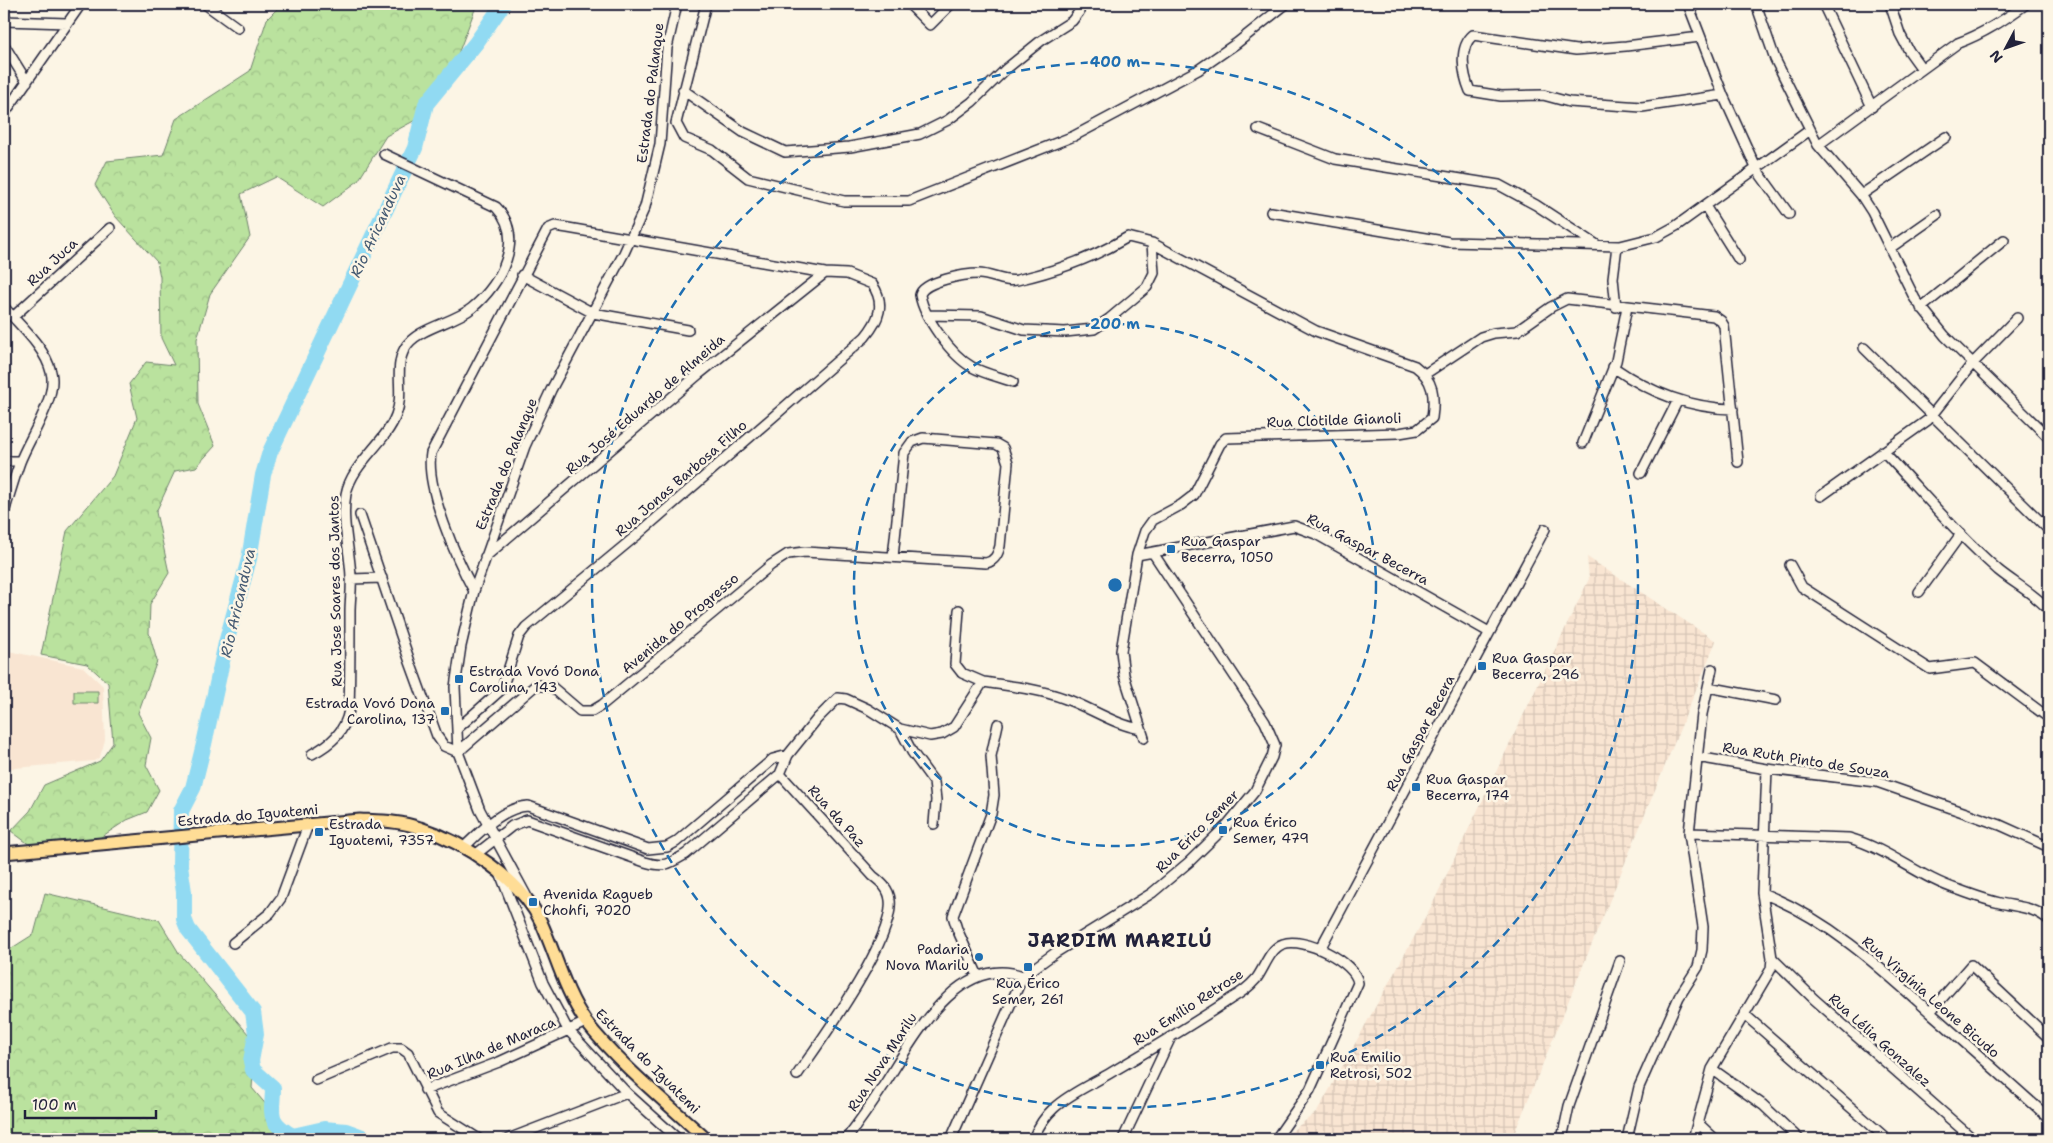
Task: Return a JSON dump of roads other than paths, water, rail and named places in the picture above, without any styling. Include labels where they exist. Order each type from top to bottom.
[{"type":"main road","name":"Estrada do Iguatemi","points":[[4,853],[360,820],[405,824],[420,828],[475,855],[500,873],[534,908],[571,995],[586,1022],[612,1050],[706,1139]]},
{"type":"street","points":[[4,114],[81,4]]},
{"type":"street","points":[[205,4],[238,28]]},
{"type":"street","name":"Estrada do Palanque","points":[[534,908],[496,837],[488,826],[472,792],[458,752],[455,687],[457,667],[474,591],[526,446],[551,390],[593,313],[645,206],[660,144],[667,48],[677,4]]},
{"type":"street","points":[[706,4],[676,123],[684,138],[712,150],[748,178],[844,201],[909,201],[1074,136],[1198,70],[1237,43],[1286,4]]},
{"type":"street","points":[[909,4],[930,25],[951,4]]},
{"type":"street","points":[[683,90],[743,132],[785,152],[850,147],[920,134],[954,116],[1027,52],[1072,21],[1079,12],[1078,4]]},
{"type":"street","points":[[1688,4],[1723,95],[1757,170],[1789,214]]},
{"type":"street","points":[[1756,4],[1775,60],[1818,145],[1861,195],[1890,248],[1906,283],[1921,308],[1972,364],[2049,438]]},
{"type":"street","points":[[1823,4],[1872,107]]},
{"type":"street","points":[[1890,4],[1900,34],[1909,52],[1922,69]]},
{"type":"street","points":[[1818,145],[1958,43],[1976,37],[2026,4]]},
{"type":"street","points":[[4,22],[67,23]]},
{"type":"street","points":[[1700,37],[1576,50],[1473,36],[1466,42],[1465,78],[1470,91],[1501,96],[1543,95],[1569,102],[1603,105],[1642,107],[1723,95]]},
{"type":"street","points":[[4,45],[27,82]]},
{"type":"street","points":[[1258,129],[1336,158],[1499,186],[1536,205],[1571,230],[1600,246]]},
{"type":"street","points":[[1271,212],[1449,242],[1616,246],[1656,237],[1676,226],[1757,170],[1810,130]]},
{"type":"street","points":[[1861,195],[1946,137]]},
{"type":"street","name":"Rua Jose Soares dos Jantos","points":[[312,754],[330,742],[347,724],[350,710],[351,579],[345,520],[346,493],[356,470],[381,441],[396,415],[400,395],[398,371],[407,343],[418,334],[446,324],[472,308],[494,281],[511,250],[508,226],[504,215],[496,207],[384,154]]},
{"type":"street","points":[[1705,206],[1739,260]]},
{"type":"street","points":[[1890,248],[1937,215]]},
{"type":"street","name":"Rua Jonas Barbosa Filho","points":[[458,728],[502,688],[518,636],[526,627],[636,536],[865,337],[877,323],[881,301],[878,292],[866,280],[847,274],[825,273],[568,228],[550,227],[544,233],[522,275]]},
{"type":"street","name":"Rua Juca","points":[[13,317],[110,228]]},
{"type":"street","points":[[1013,382],[973,367],[961,360],[926,315],[920,295],[924,287],[931,283],[979,274],[1014,281],[1097,255],[1128,237],[1152,243],[1316,331],[1415,366],[1426,374],[1481,337],[1494,333],[1507,334],[1517,331],[1560,301],[1577,299],[1616,307],[1693,313],[1718,318],[1724,326],[1738,462]]},
{"type":"street","points":[[1921,308],[2004,240]]},
{"type":"street","points":[[926,315],[981,316],[1024,330],[1064,332],[1094,329],[1147,287],[1152,280],[1154,265],[1152,243]]},
{"type":"street","points":[[1616,246],[1613,278],[1616,307]]},
{"type":"street","name":"Rua José Eduardo de Almeida","points":[[485,557],[538,514],[699,374],[825,273]]},
{"type":"street","points":[[474,591],[452,546],[430,470],[430,459],[433,446],[522,275],[593,313],[688,330]]},
{"type":"street","points":[[1583,444],[1613,367],[1627,307]]},
{"type":"street","points":[[4,308],[43,353],[52,374],[51,390],[47,402],[20,461],[4,513]]},
{"type":"street","points":[[1821,496],[1928,420],[1930,415],[1972,364],[2017,318]]},
{"type":"street","points":[[1864,348],[2049,530]]},
{"type":"street","points":[[1613,367],[1640,384],[1678,400],[1708,408],[1733,409]]},
{"type":"street","name":"Rua Clotilde Gianoli","points":[[1137,555],[1148,525],[1152,520],[1188,501],[1194,495],[1220,444],[1226,438],[1230,436],[1399,433],[1417,430],[1432,418],[1435,400],[1426,374]]},
{"type":"street","points":[[1641,474],[1678,400]]},
{"type":"street","name":"Avenida do Progresso","points":[[458,752],[536,685],[552,687],[580,711],[588,712],[597,708],[771,565],[788,554],[805,552],[986,563],[995,558],[1000,546],[1008,463],[1003,448],[996,444],[961,440],[923,438],[912,442],[904,453],[893,557]]},
{"type":"street","points":[[1883,451],[1961,534],[1999,571],[2041,601],[2049,610]]},
{"type":"street","points":[[4,461],[20,461]]},
{"type":"street","points":[[360,515],[437,736],[444,746],[458,752]]},
{"type":"street","name":"Rua Gaspar Becerra","points":[[1137,555],[1154,554],[1280,527],[1305,528],[1490,632]]},
{"type":"street","name":"Rua Gaspar Becera","points":[[1320,949],[1545,529]]},
{"type":"street","points":[[1919,592],[1961,534]]},
{"type":"street","name":"Rua Erico Semer","points":[[1023,976],[1168,881],[1246,804],[1263,778],[1272,757],[1275,745],[1264,722],[1154,554]]},
{"type":"street","points":[[959,610],[955,664],[962,673],[982,682],[1036,690],[1058,697],[1091,709],[1142,734],[1124,675],[1121,651],[1137,555]]},
{"type":"street","points":[[1790,566],[1802,587],[1930,669],[1975,663],[2049,718]]},
{"type":"street","points":[[351,579],[382,578]]},
{"type":"street","points":[[1627,1139],[1639,1087],[1679,997],[1698,967],[1702,950],[1703,927],[1689,833],[1697,757],[1712,669]]},
{"type":"street","points":[[475,855],[496,837],[519,822],[535,821],[645,862],[665,866],[686,854],[780,774],[788,755],[836,700],[842,698],[868,709],[900,729],[930,736],[949,731],[960,720],[982,682]]},
{"type":"street","points":[[1708,687],[1776,700]]},
{"type":"street","points":[[978,976],[957,929],[954,916],[991,814],[994,795],[991,756],[998,724]]},
{"type":"street","points":[[900,729],[912,752],[934,782],[936,800],[934,824]]},
{"type":"street","points":[[463,848],[488,826],[512,810],[528,806],[633,844],[659,849],[676,842],[773,759],[788,755]]},
{"type":"street","name":"Rua Ruth Pinto de Souza","points":[[1697,757],[1767,769],[1877,782],[2000,825],[2049,847]]},
{"type":"street","points":[[1693,1139],[1712,1070],[1744,1014],[1770,974],[1772,958],[1762,893],[1767,769]]},
{"type":"street","name":"Rua da Paz","points":[[780,774],[873,876],[882,883],[890,898],[884,929],[845,1005],[797,1075]]},
{"type":"street","points":[[233,943],[270,913],[281,898],[308,825]]},
{"type":"street","points":[[1689,833],[1832,836],[1871,844],[1916,871],[1956,890],[1998,903],[2035,910],[2049,920]]},
{"type":"street","points":[[500,873],[543,983],[568,1030],[627,1093],[678,1139]]},
{"type":"street","name":"Rua Virgínia Leone Bicudo","points":[[1762,893],[1792,904],[1874,962],[2049,1118]]},
{"type":"street","name":"Rua Emílio Retrose","points":[[1033,1139],[1040,1124],[1055,1107],[1170,1038],[1250,985],[1279,945],[1298,942],[1320,949],[1355,974],[1358,979],[1358,988],[1310,1090],[1276,1139]]},
{"type":"street","name":"Rua Lélia Gonzalez","points":[[1772,958],[1821,1005],[1974,1139]]},
{"type":"street","points":[[1562,1139],[1569,1106],[1620,961]]},
{"type":"street","points":[[1930,1012],[1971,965],[2049,1038]]},
{"type":"street","name":"Rua Nova Marilu","points":[[846,1139],[867,1112],[926,1018],[959,988],[978,976],[998,972],[1012,972],[1023,976]]},
{"type":"street","points":[[951,1139],[1023,976]]},
{"type":"street","points":[[1744,1014],[1887,1139]]},
{"type":"street","name":"Rua Ilha de Maraca","points":[[316,1080],[396,1047],[408,1053],[425,1090],[499,1062],[586,1022]]},
{"type":"street","points":[[1123,1139],[1170,1038]]},
{"type":"street","points":[[1712,1070],[1763,1105],[1799,1139]]},
{"type":"street","points":[[425,1090],[440,1115],[479,1139]]},
{"type":"street","points":[[508,1139],[627,1093]]},
{"type":"street","points":[[1698,1123],[1715,1139]]},
{"type":"waterway","name":"Rio Aricanduva","points":[[368,1139],[346,1131],[324,1129],[293,1136],[284,1131],[274,1121],[272,1115],[273,1088],[253,1070],[251,1061],[256,1034],[253,1012],[188,929],[184,919],[184,892],[180,865],[181,811],[193,788],[204,744],[226,643],[249,559],[263,475],[270,452],[415,148],[426,104],[476,43],[503,4]]},
{"type":"place","name":"Rua Gaspar Becerra, 1050","points":[[1171,549]]},
{"type":"place","name":"Rua Gaspar Becerra, 296","points":[[1482,666]]},
{"type":"place","name":"Estrada Vovó Dona Carolina, 143","points":[[459,679]]},
{"type":"place","name":"Estrada Vovó Dona Carolina, 137","points":[[445,711]]},
{"type":"place","name":"Rua Gaspar Becerra, 174","points":[[1416,787]]},
{"type":"place","name":"Rua Érico Semer, 479","points":[[1223,830]]},
{"type":"place","name":"Estrada Iguatemi, 7357","points":[[319,832]]},
{"type":"place","name":"Avenida Ragueb Chohfi, 7020","points":[[533,902]]},
{"type":"place","name":"Padaria Nova Marilu","points":[[979,957]]},
{"type":"place","name":"Rua Érico Semer, 261","points":[[1028,967]]},
{"type":"place","name":"Rua Emilio Retrosi, 502","points":[[1320,1065]]},
{"type":"district","name":"JARDIM MARILÚ","points":[[1120,940]]}]
